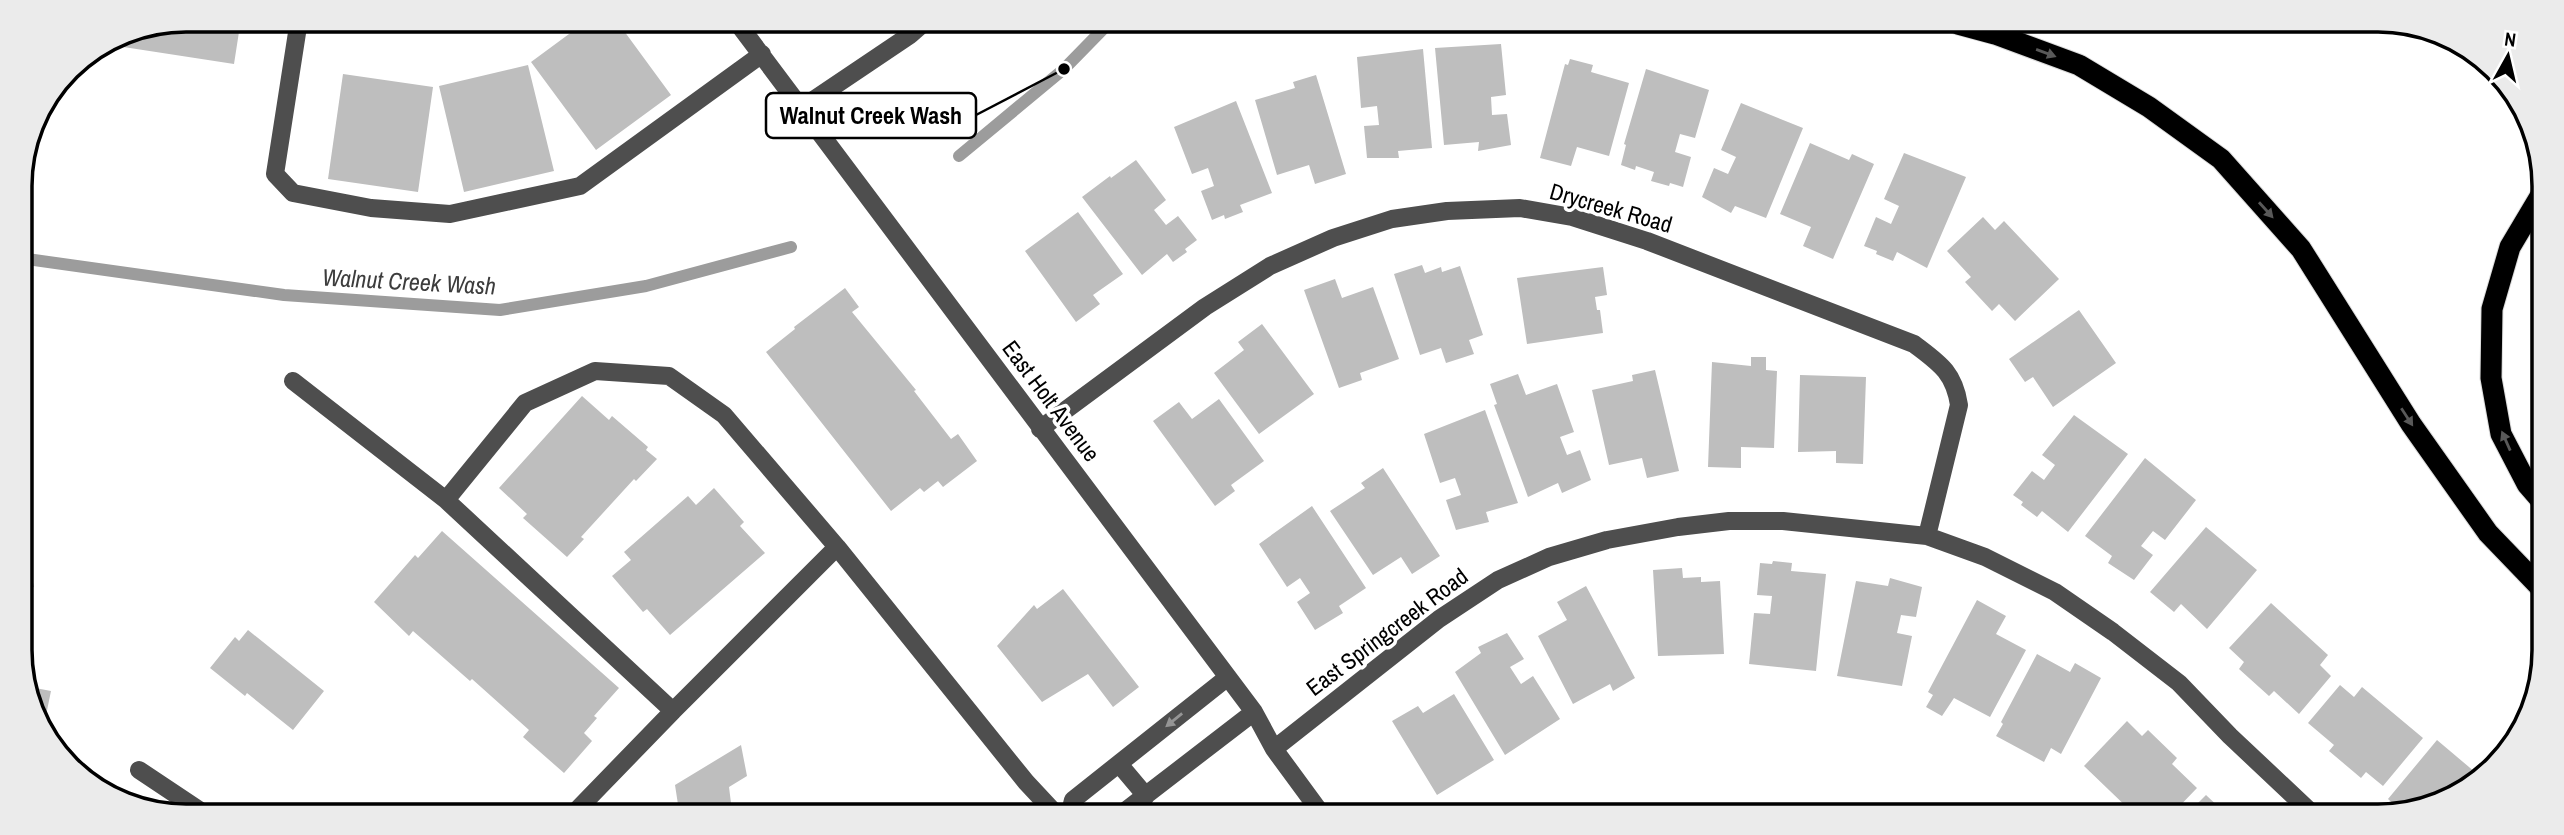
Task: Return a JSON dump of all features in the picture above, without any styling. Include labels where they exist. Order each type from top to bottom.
[{"type":"highway","points":[[1987,32],[2079,65],[2149,107],[2221,159],[2301,249],[2411,424],[2488,533],[2532,579]]},
{"type":"highway","points":[[2532,210],[2510,247],[2492,309],[2491,377],[2501,434],[2532,490]]},
{"type":"street","points":[[297,32],[275,174],[293,193],[371,208],[450,214],[580,186],[762,54]]},
{"type":"street","name":"East Holt Avenue","points":[[745,32],[1254,712],[1275,749],[1314,803]]},
{"type":"street","points":[[803,107],[914,32]]},
{"type":"street","name":"Drycreek Road","points":[[1040,429],[1205,307],[1270,266],[1334,238],[1392,219],[1447,211],[1520,208],[1572,218],[1647,241],[1914,344],[1945,366],[1957,390],[1959,405],[1927,536]]},
{"type":"street","points":[[446,500],[525,403],[595,371],[669,376],[724,415],[837,547],[1046,804]]},
{"type":"street","points":[[293,381],[446,500],[673,711]]},
{"type":"street","name":"East Springcreek Road","points":[[1275,749],[1438,619],[1498,580],[1549,557],[1607,540],[1678,527],[1729,521],[1783,521],[1927,536],[1985,557],[2055,592],[2179,683],[2301,803]]},
{"type":"street","points":[[583,804],[837,547]]},
{"type":"street","points":[[1072,804],[1073,800],[1228,677]]},
{"type":"street","points":[[1136,804],[1254,712]]},
{"type":"street","points":[[1119,764],[1146,796]]},
{"type":"street","points":[[139,770],[190,804]]},
{"type":"building","points":[[239,32],[234,64],[120,46],[156,34]]},
{"type":"building","points":[[572,32],[625,32],[671,95],[596,150],[531,62]]},
{"type":"building","points":[[1501,44],[1506,95],[1491,97],[1492,115],[1507,114],[1511,145],[1478,151],[1479,142],[1444,145],[1435,48]]},
{"type":"building","points":[[1423,49],[1432,148],[1398,151],[1399,158],[1367,158],[1364,126],[1379,125],[1377,106],[1361,108],[1357,57]]},
{"type":"building","points":[[1570,59],[1593,65],[1591,72],[1629,83],[1609,156],[1577,147],[1571,166],[1540,158],[1565,64],[1568,65]]},
{"type":"building","points":[[528,65],[554,171],[464,192],[439,86]]},
{"type":"building","points":[[1646,69],[1709,90],[1695,138],[1680,134],[1675,152],[1691,157],[1683,187],[1651,181],[1654,172],[1636,166],[1635,170],[1621,165],[1626,145],[1624,144]]},
{"type":"building","points":[[343,74],[433,87],[418,192],[328,179]]},
{"type":"building","points":[[1316,75],[1346,174],[1315,184],[1309,165],[1277,175],[1255,100],[1295,88],[1293,82]]},
{"type":"building","points":[[1236,101],[1272,193],[1240,205],[1243,212],[1225,219],[1224,215],[1212,220],[1201,191],[1214,186],[1208,168],[1192,174],[1174,127]]},
{"type":"building","points":[[1741,103],[1803,128],[1766,218],[1735,206],[1731,213],[1702,197],[1714,168],[1728,174],[1736,157],[1721,150]]},
{"type":"building","points":[[1810,143],[1849,160],[1852,154],[1874,164],[1833,259],[1803,246],[1811,227],[1780,214]]},
{"type":"building","points":[[1904,153],[1966,177],[1927,268],[1897,252],[1893,261],[1864,246],[1876,217],[1891,224],[1899,206],[1884,199]]},
{"type":"building","points":[[1136,160],[1166,200],[1154,210],[1166,225],[1178,216],[1197,240],[1173,262],[1167,254],[1142,275],[1082,197]]},
{"type":"building","points":[[1078,212],[1123,274],[1093,295],[1100,304],[1076,322],[1025,251]]},
{"type":"building","points":[[1983,217],[1995,230],[2004,221],[2059,279],[2015,321],[1999,304],[1992,311],[1965,282],[1971,277],[1947,251]]},
{"type":"building","points":[[1422,265],[1425,273],[1441,267],[1442,272],[1460,266],[1483,335],[1469,340],[1474,354],[1446,363],[1441,348],[1420,355],[1394,274]]},
{"type":"building","points":[[1603,267],[1607,295],[1595,297],[1603,333],[1527,344],[1517,278]]},
{"type":"building","points":[[1335,279],[1342,298],[1373,287],[1399,359],[1360,373],[1362,380],[1339,388],[1304,290]]},
{"type":"building","points":[[845,288],[859,307],[852,312],[916,390],[914,391],[951,439],[958,434],[977,461],[943,487],[938,481],[924,492],[920,488],[891,511],[766,352]]},
{"type":"building","points":[[2079,310],[2116,363],[2053,407],[2033,377],[2025,382],[2009,359]]},
{"type":"building","points":[[1262,324],[1314,394],[1259,434],[1214,373],[1244,350],[1238,342]]},
{"type":"building","points":[[1751,357],[1766,357],[1766,370],[1777,371],[1774,448],[1741,447],[1741,468],[1708,467],[1712,362],[1751,366]]},
{"type":"building","points":[[1655,370],[1679,471],[1647,478],[1642,458],[1609,465],[1592,390],[1633,381],[1632,375]]},
{"type":"building","points":[[1518,374],[1526,395],[1557,384],[1574,432],[1560,437],[1567,455],[1580,450],[1591,480],[1562,493],[1558,483],[1528,497],[1494,405],[1497,404],[1490,384]]},
{"type":"building","points":[[1800,375],[1866,377],[1863,464],[1836,463],[1836,451],[1798,452]]},
{"type":"building","points":[[582,396],[609,420],[612,416],[648,447],[646,450],[657,459],[636,481],[634,479],[581,537],[584,539],[567,557],[523,518],[527,514],[499,488]]},
{"type":"building","points":[[1219,399],[1264,461],[1231,485],[1235,491],[1215,506],[1153,421],[1179,402],[1192,419]]},
{"type":"building","points":[[1485,410],[1518,503],[1486,512],[1489,522],[1456,530],[1446,500],[1461,495],[1455,478],[1440,483],[1424,434]]},
{"type":"building","points":[[2074,415],[2128,454],[2068,532],[2042,511],[2037,517],[2013,495],[2032,471],[2044,480],[2055,465],[2042,455]]},
{"type":"building","points":[[2145,458],[2196,500],[2165,540],[2153,531],[2141,546],[2153,555],[2134,580],[2108,563],[2112,556],[2085,536]]},
{"type":"building","points":[[1383,468],[1440,556],[1412,574],[1401,557],[1373,575],[1330,511],[1365,488],[1361,483]]},
{"type":"building","points":[[714,488],[744,522],[740,526],[765,553],[670,635],[647,609],[643,612],[612,576],[631,560],[624,552],[688,496],[696,505]]},
{"type":"building","points":[[1312,506],[1366,588],[1339,606],[1343,613],[1315,630],[1297,602],[1310,593],[1300,578],[1287,587],[1259,544]]},
{"type":"building","points":[[2206,527],[2257,570],[2207,629],[2181,604],[2174,612],[2150,592]]},
{"type":"building","points":[[442,531],[619,688],[594,716],[597,718],[584,733],[592,741],[564,773],[523,737],[529,730],[413,631],[409,636],[374,602],[415,555],[418,558]]},
{"type":"building","points":[[1773,561],[1792,563],[1791,571],[1826,574],[1816,671],[1749,664],[1754,613],[1770,614],[1772,596],[1757,595],[1760,563],[1772,564]]},
{"type":"building","points":[[1682,568],[1683,578],[1701,577],[1701,582],[1720,581],[1724,654],[1658,656],[1653,570]]},
{"type":"building","points":[[1890,578],[1922,587],[1916,617],[1901,615],[1897,633],[1912,636],[1902,686],[1837,676],[1856,581],[1888,586]]},
{"type":"building","points":[[1586,586],[1635,678],[1613,691],[1610,684],[1573,704],[1538,636],[1567,620],[1557,602]]},
{"type":"building","points":[[1063,589],[1139,687],[1113,707],[1088,674],[1042,702],[997,646],[1034,605],[1037,609]]},
{"type":"building","points":[[1977,600],[2006,616],[1996,634],[2026,650],[1990,717],[1954,698],[1942,716],[1926,707],[1933,695],[1928,692]]},
{"type":"building","points":[[2271,603],[2328,655],[2320,665],[2331,676],[2299,714],[2274,691],[2269,696],[2239,669],[2244,662],[2229,648]]},
{"type":"building","points":[[248,630],[324,691],[293,730],[247,693],[245,696],[210,668],[235,637],[239,641]]},
{"type":"building","points":[[1507,633],[1524,659],[1510,667],[1521,684],[1533,676],[1560,719],[1505,755],[1455,672],[1481,653],[1478,647]]},
{"type":"building","points":[[2037,654],[2070,672],[2075,663],[2101,678],[2061,754],[2051,748],[2044,762],[1996,736]]},
{"type":"building","points":[[2340,685],[2354,697],[2362,687],[2423,738],[2383,786],[2366,772],[2361,778],[2329,751],[2334,745],[2308,723]]},
{"type":"building","points":[[37,688],[51,691],[46,715]]},
{"type":"building","points":[[1454,694],[1494,760],[1437,795],[1392,721],[1418,706],[1423,713]]},
{"type":"building","points":[[2127,721],[2142,736],[2148,730],[2177,758],[2172,764],[2197,788],[2182,803],[2123,803],[2084,766]]},
{"type":"building","points":[[2437,740],[2473,771],[2437,792],[2408,801],[2392,803],[2388,799]]},
{"type":"building","points":[[741,745],[747,776],[729,787],[731,804],[678,804],[675,785]]},
{"type":"building","points":[[2206,795],[2215,803],[2198,803]]},
{"type":"waterway","name":"Walnut Creek Wash","points":[[959,156],[1064,69],[1100,32]]},
{"type":"waterway","name":"Walnut Creek Wash","points":[[32,260],[284,295],[500,310],[646,286],[791,247]]},
{"type":"place","name":"Walnut Creek Wash","points":[[1064,69]]}]
